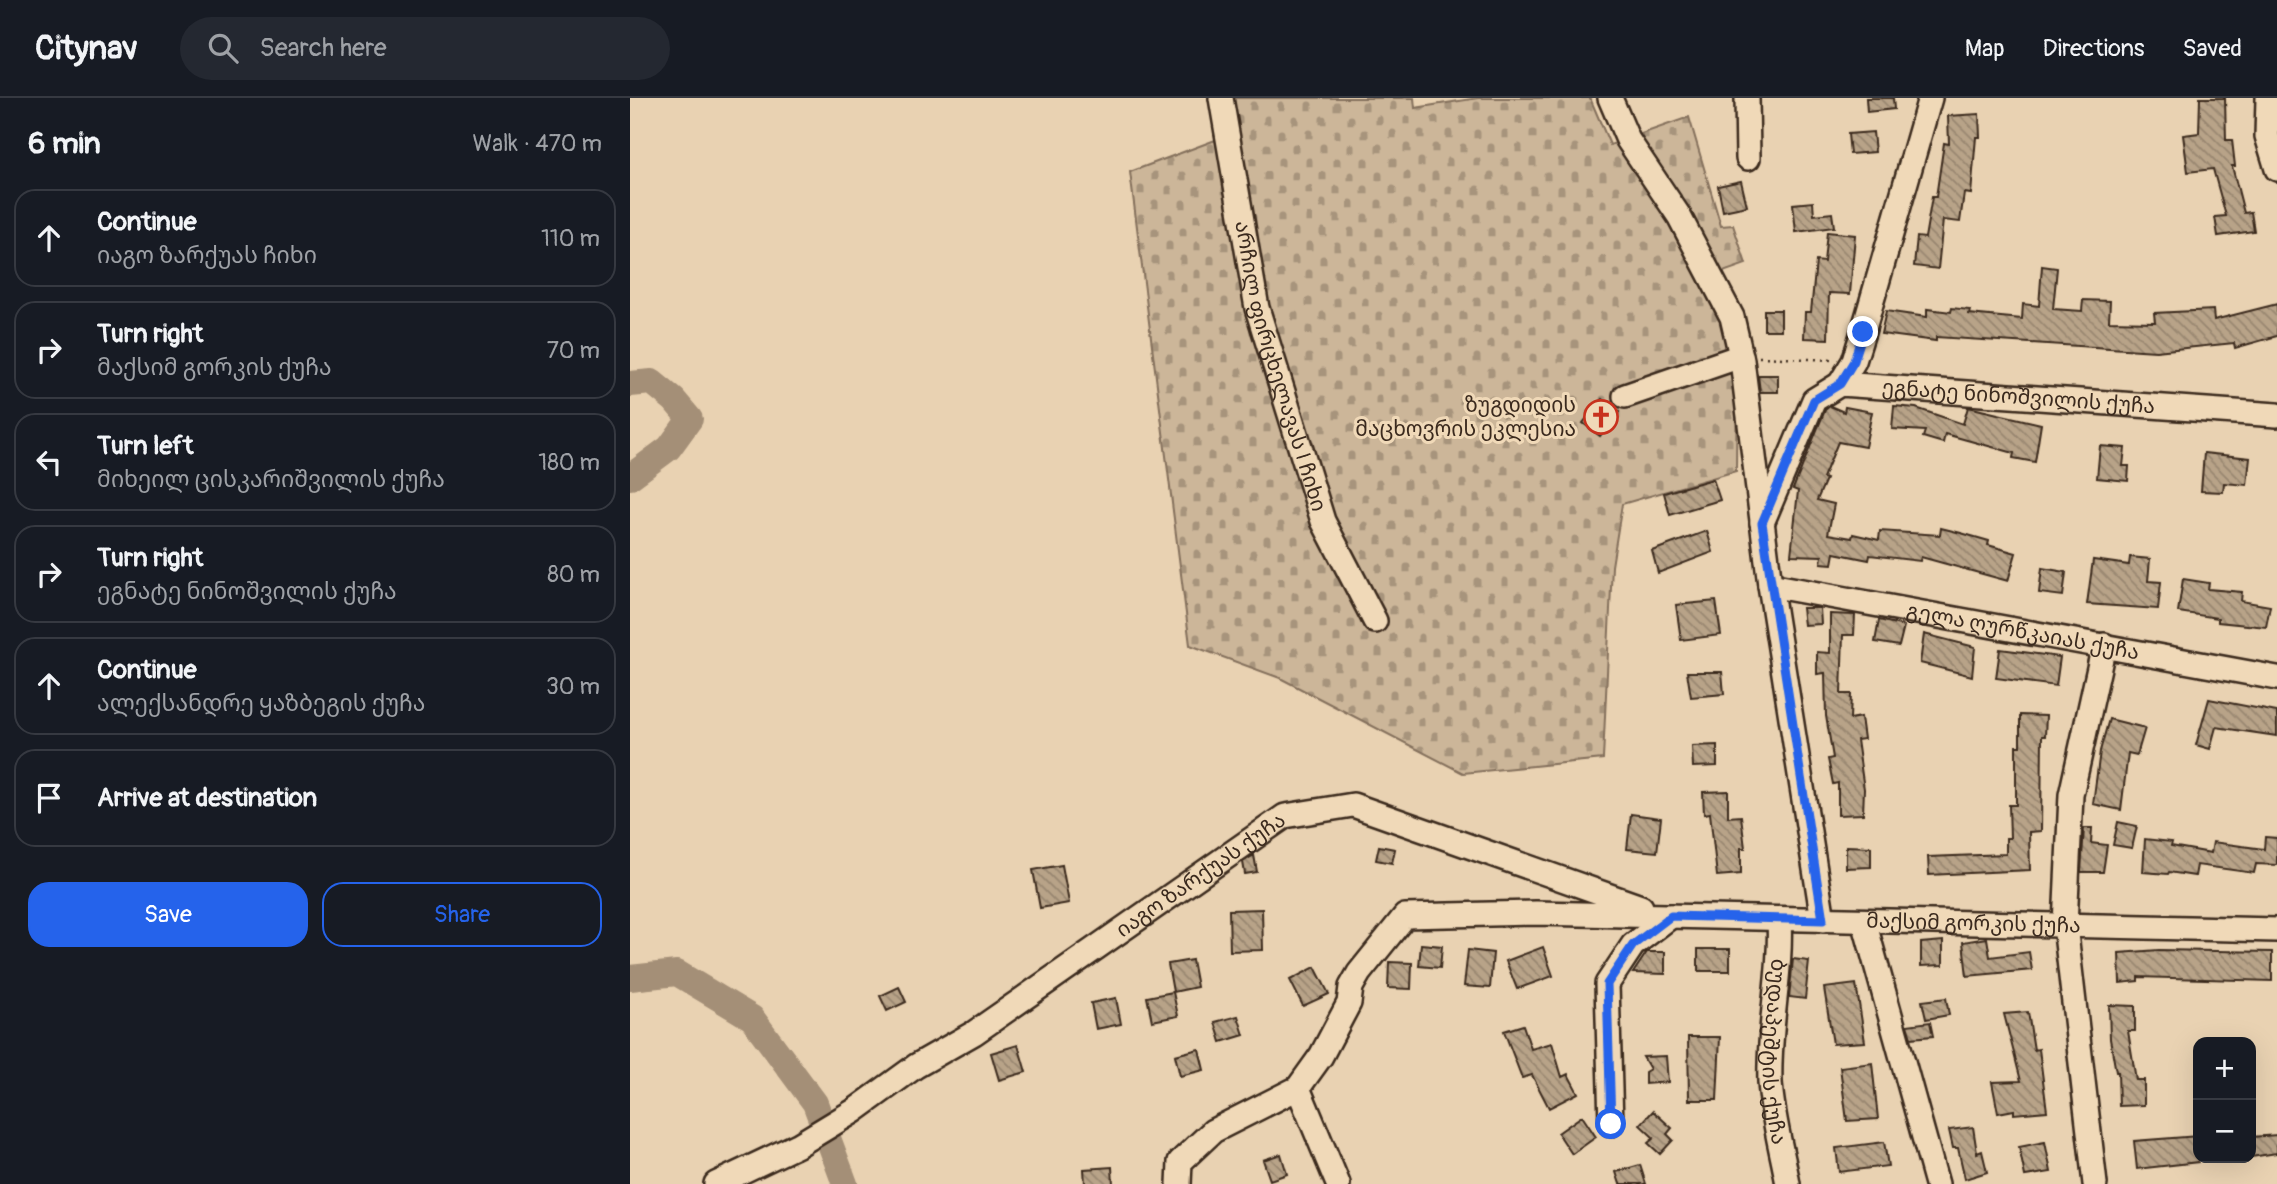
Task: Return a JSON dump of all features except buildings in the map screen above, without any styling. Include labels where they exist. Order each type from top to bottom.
[{"type":"street","name":"არჩილ ფირცხელავას I ჩიხი","points":[[1221,98],[1257,308],[1323,522],[1375,621]]},
{"type":"street","points":[[1610,98],[1628,140],[1679,216],[1732,317],[1741,356],[1770,585],[1823,920]]},
{"type":"street","points":[[1747,98],[1748,158]]},
{"type":"street","points":[[1762,523],[1814,400],[1840,384],[1854,361],[1930,98]]},
{"type":"street","points":[[2268,98],[2267,136],[2277,169]]},
{"type":"street","points":[[1625,396],[1741,356]]},
{"type":"street","name":"ეგნატე ნინოშვილის ქუჩა","points":[[1840,384],[2277,415]]},
{"type":"street","name":"გელა ღურწკაიას ქუჩა","points":[[1770,585],[2277,678]]},
{"type":"street","points":[[2095,1184],[2065,925],[2071,795],[2104,645]]},
{"type":"street","name":"იაგო ზარქუას ქუჩა","points":[[716,1184],[799,1145],[854,1111],[916,1066],[974,1033],[1285,816],[1353,805],[1607,897],[1671,916]]},
{"type":"street","points":[[1179,1184],[1180,1162],[1213,1131],[1298,1088],[1321,1056],[1349,1003],[1351,987],[1359,973],[1405,916],[1536,913],[1671,916]]},
{"type":"street","points":[[1611,1124],[1607,984],[1633,945],[1671,916]]},
{"type":"street","name":"მაქსიმ გორკის ქუჩა","points":[[1671,916],[2277,930]]},
{"type":"street","name":"ბუდაპეშტის ქუჩა","points":[[1779,919],[1780,943],[1772,1022],[1770,1084],[1788,1184]]},
{"type":"street","points":[[1864,921],[1937,1184]]},
{"type":"street","points":[[1298,1088],[1338,1184]]},
{"type":"path","points":[[1741,356],[1854,361]]},
{"type":"green space","points":[[1224,98],[1414,98],[1415,108],[1478,98],[1590,98],[1610,145],[1689,117],[1721,226],[1733,225],[1746,264],[1706,278],[1737,364],[1736,471],[1622,504],[1612,566],[1603,759],[1463,773],[1280,678],[1190,645],[1130,172],[1226,136]]},
{"type":"waterway","points":[[630,384],[652,382],[674,400],[690,419],[669,448],[630,477]]},
{"type":"waterway","points":[[630,978],[677,973],[752,1018],[815,1103],[845,1184]]},
{"type":"place","name":"ზუგდიდის მაცხოვრის ეკლესია","points":[[1601,417]]},
{"type":"route","points":[[1611,1124],[1607,984],[1633,945],[1671,916],[1823,920],[1762,523],[1814,400],[1840,384],[1854,361],[1863,332]]}]
